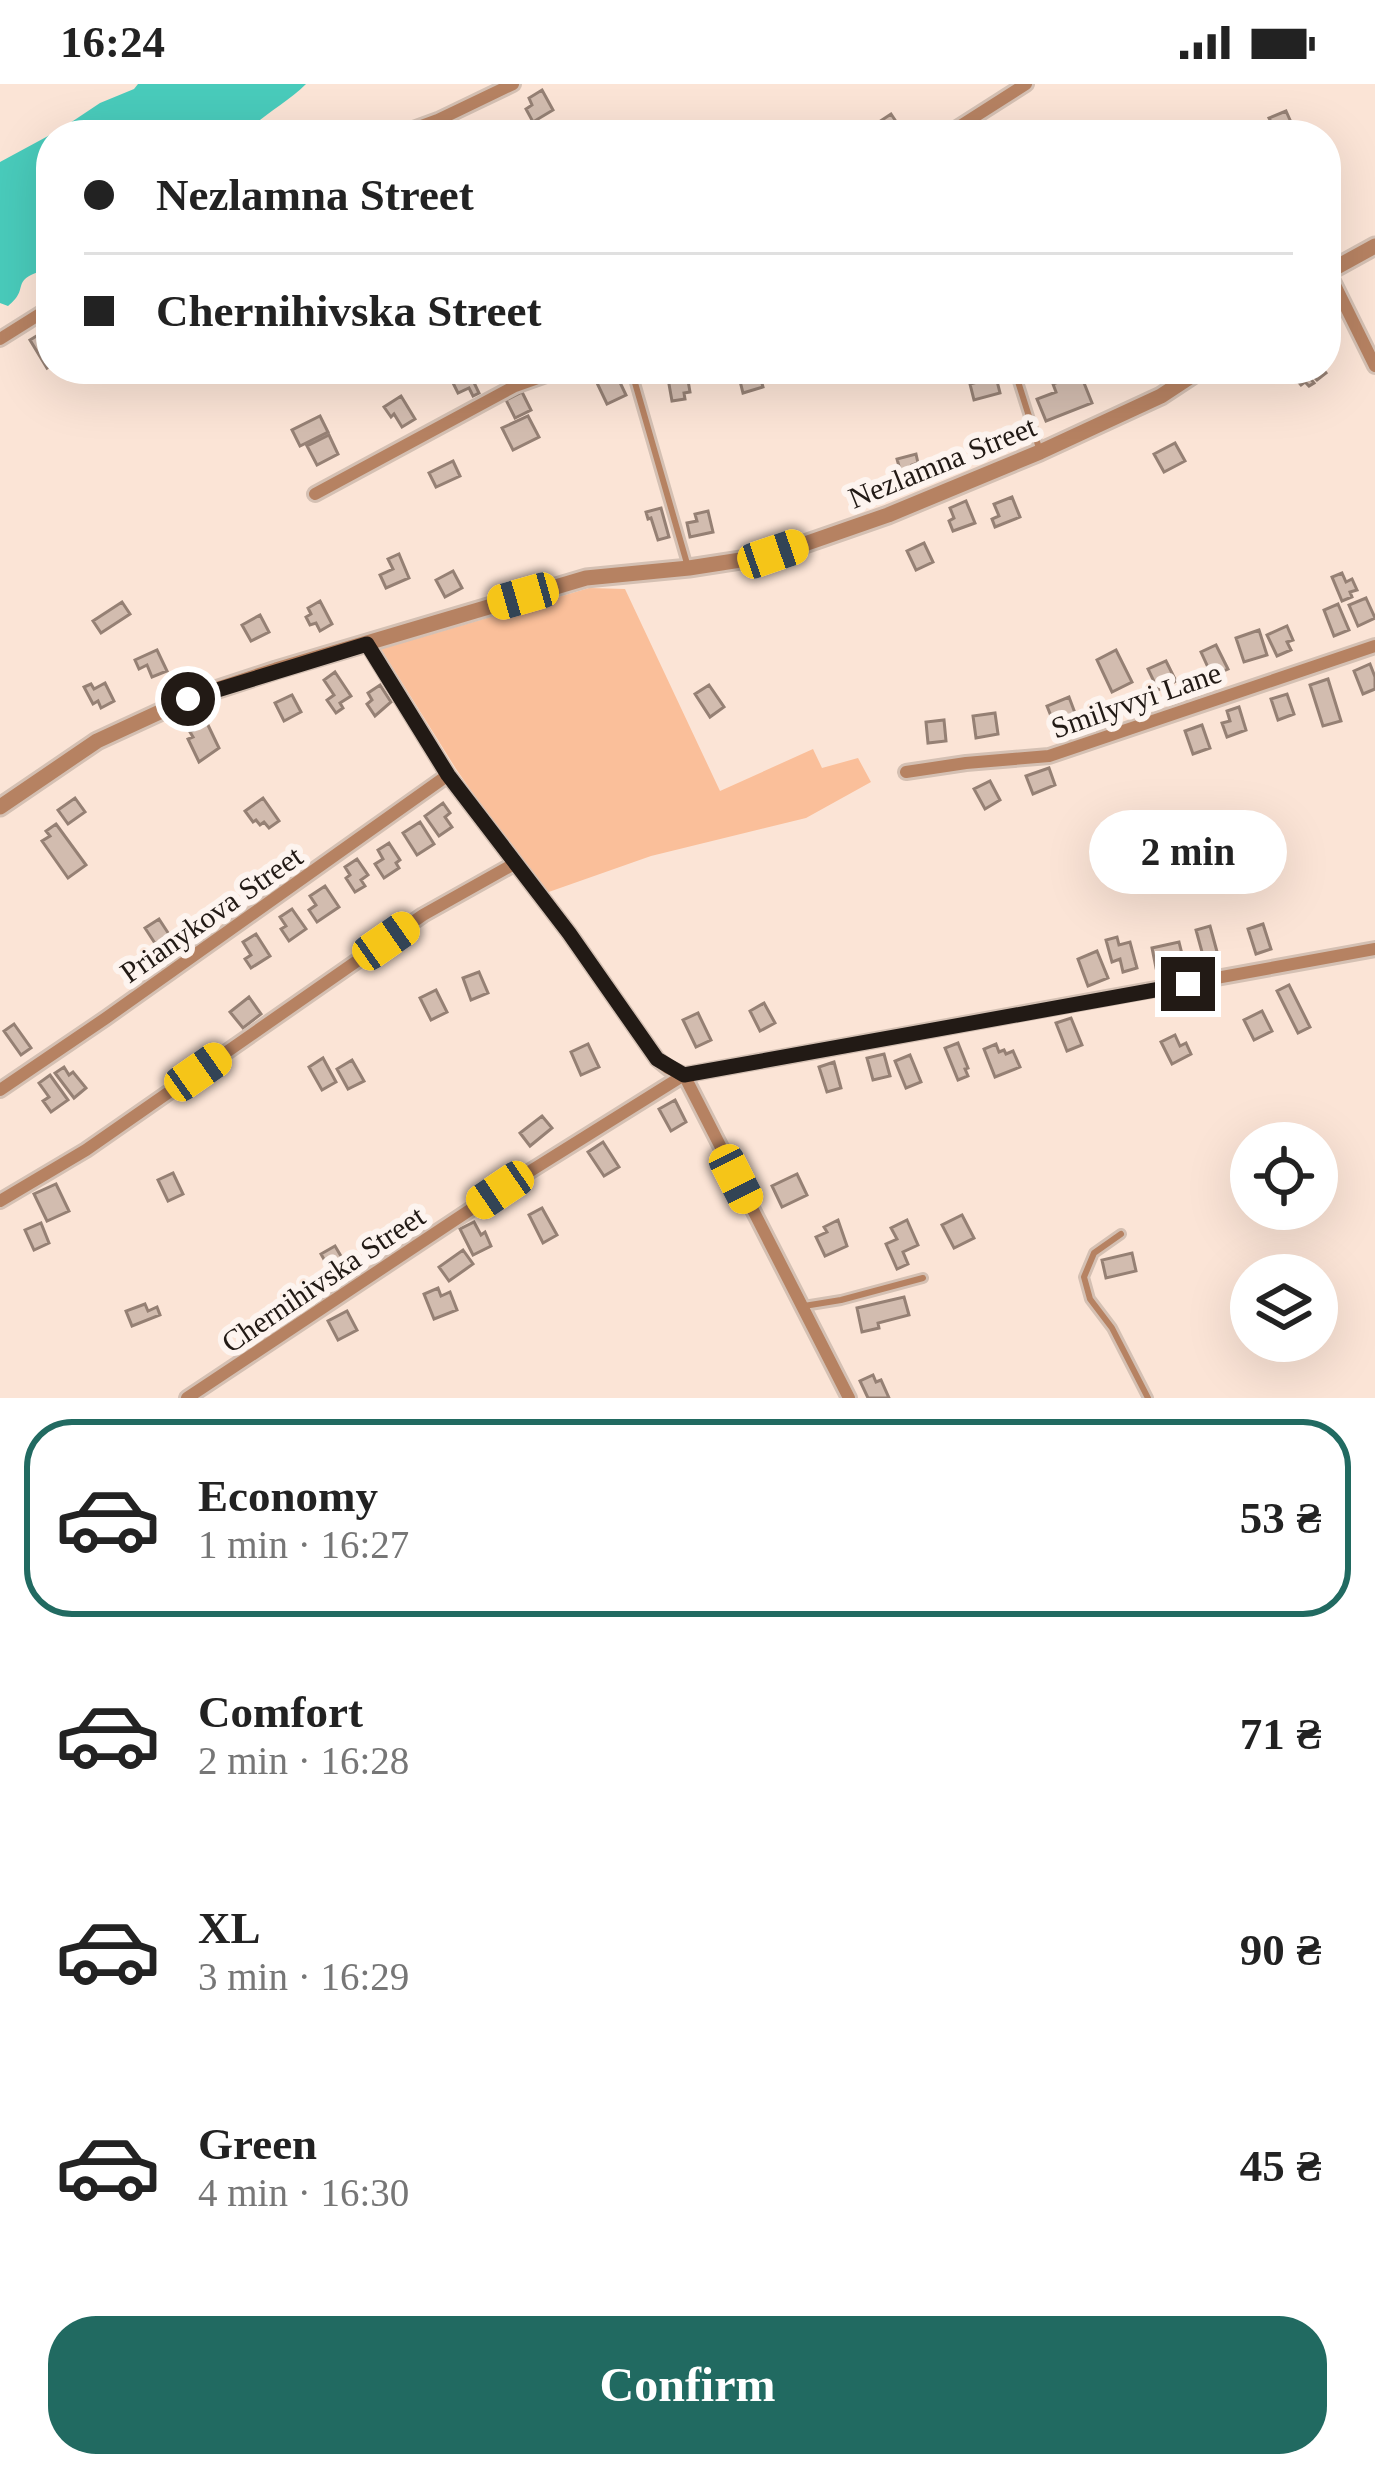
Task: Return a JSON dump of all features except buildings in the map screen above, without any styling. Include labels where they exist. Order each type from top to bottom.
[{"type":"street","points":[[438,120],[513,84]]},
{"type":"street","points":[[970,120],[1027,84]]},
{"type":"street","points":[[1341,264],[1375,246]]},
{"type":"street","points":[[1341,299],[1375,366]]},
{"type":"street","points":[[0,339],[36,316]]},
{"type":"street","points":[[315,494],[521,384]]},
{"type":"street","name":"Nezlamna Street","points":[[0,807],[97,742],[188,699],[586,578],[688,568],[792,548],[888,515],[1040,452],[1179,384]]},
{"type":"street","points":[[367,644],[448,775],[569,933],[657,1059],[684,1075],[849,1398]]},
{"type":"street","name":"Smilyvyi Lane","points":[[906,772],[1049,756],[1375,646]]},
{"type":"street","name":"Prianykova Street","points":[[0,1090],[448,775]]},
{"type":"street","points":[[0,1202],[86,1150],[423,915],[514,864]]},
{"type":"street","name":"Chernihivska Street","points":[[187,1398],[500,1190],[684,1075],[1375,949]]},
{"type":"lane","points":[[635,384],[688,568]]},
{"type":"lane","points":[[1019,384],[1040,452]]},
{"type":"lane","points":[[1121,1234],[1094,1253],[1084,1276],[1090,1299],[1112,1328],[1148,1398]]},
{"type":"lane","points":[[801,1306],[923,1278]]},
{"type":"shaded area","points":[[589,588],[625,589],[720,791],[813,749],[822,768],[858,758],[871,782],[806,818],[651,856],[543,894],[456,769],[381,649]]},
{"type":"water","points":[[138,84],[306,84],[260,120],[74,120]]},
{"type":"water","points":[[36,143],[36,273],[24,280],[8,306],[0,303],[0,162]]},
{"type":"route","points":[[188,699],[367,644],[448,775],[569,933],[657,1059],[684,1075],[1188,984]]}]
